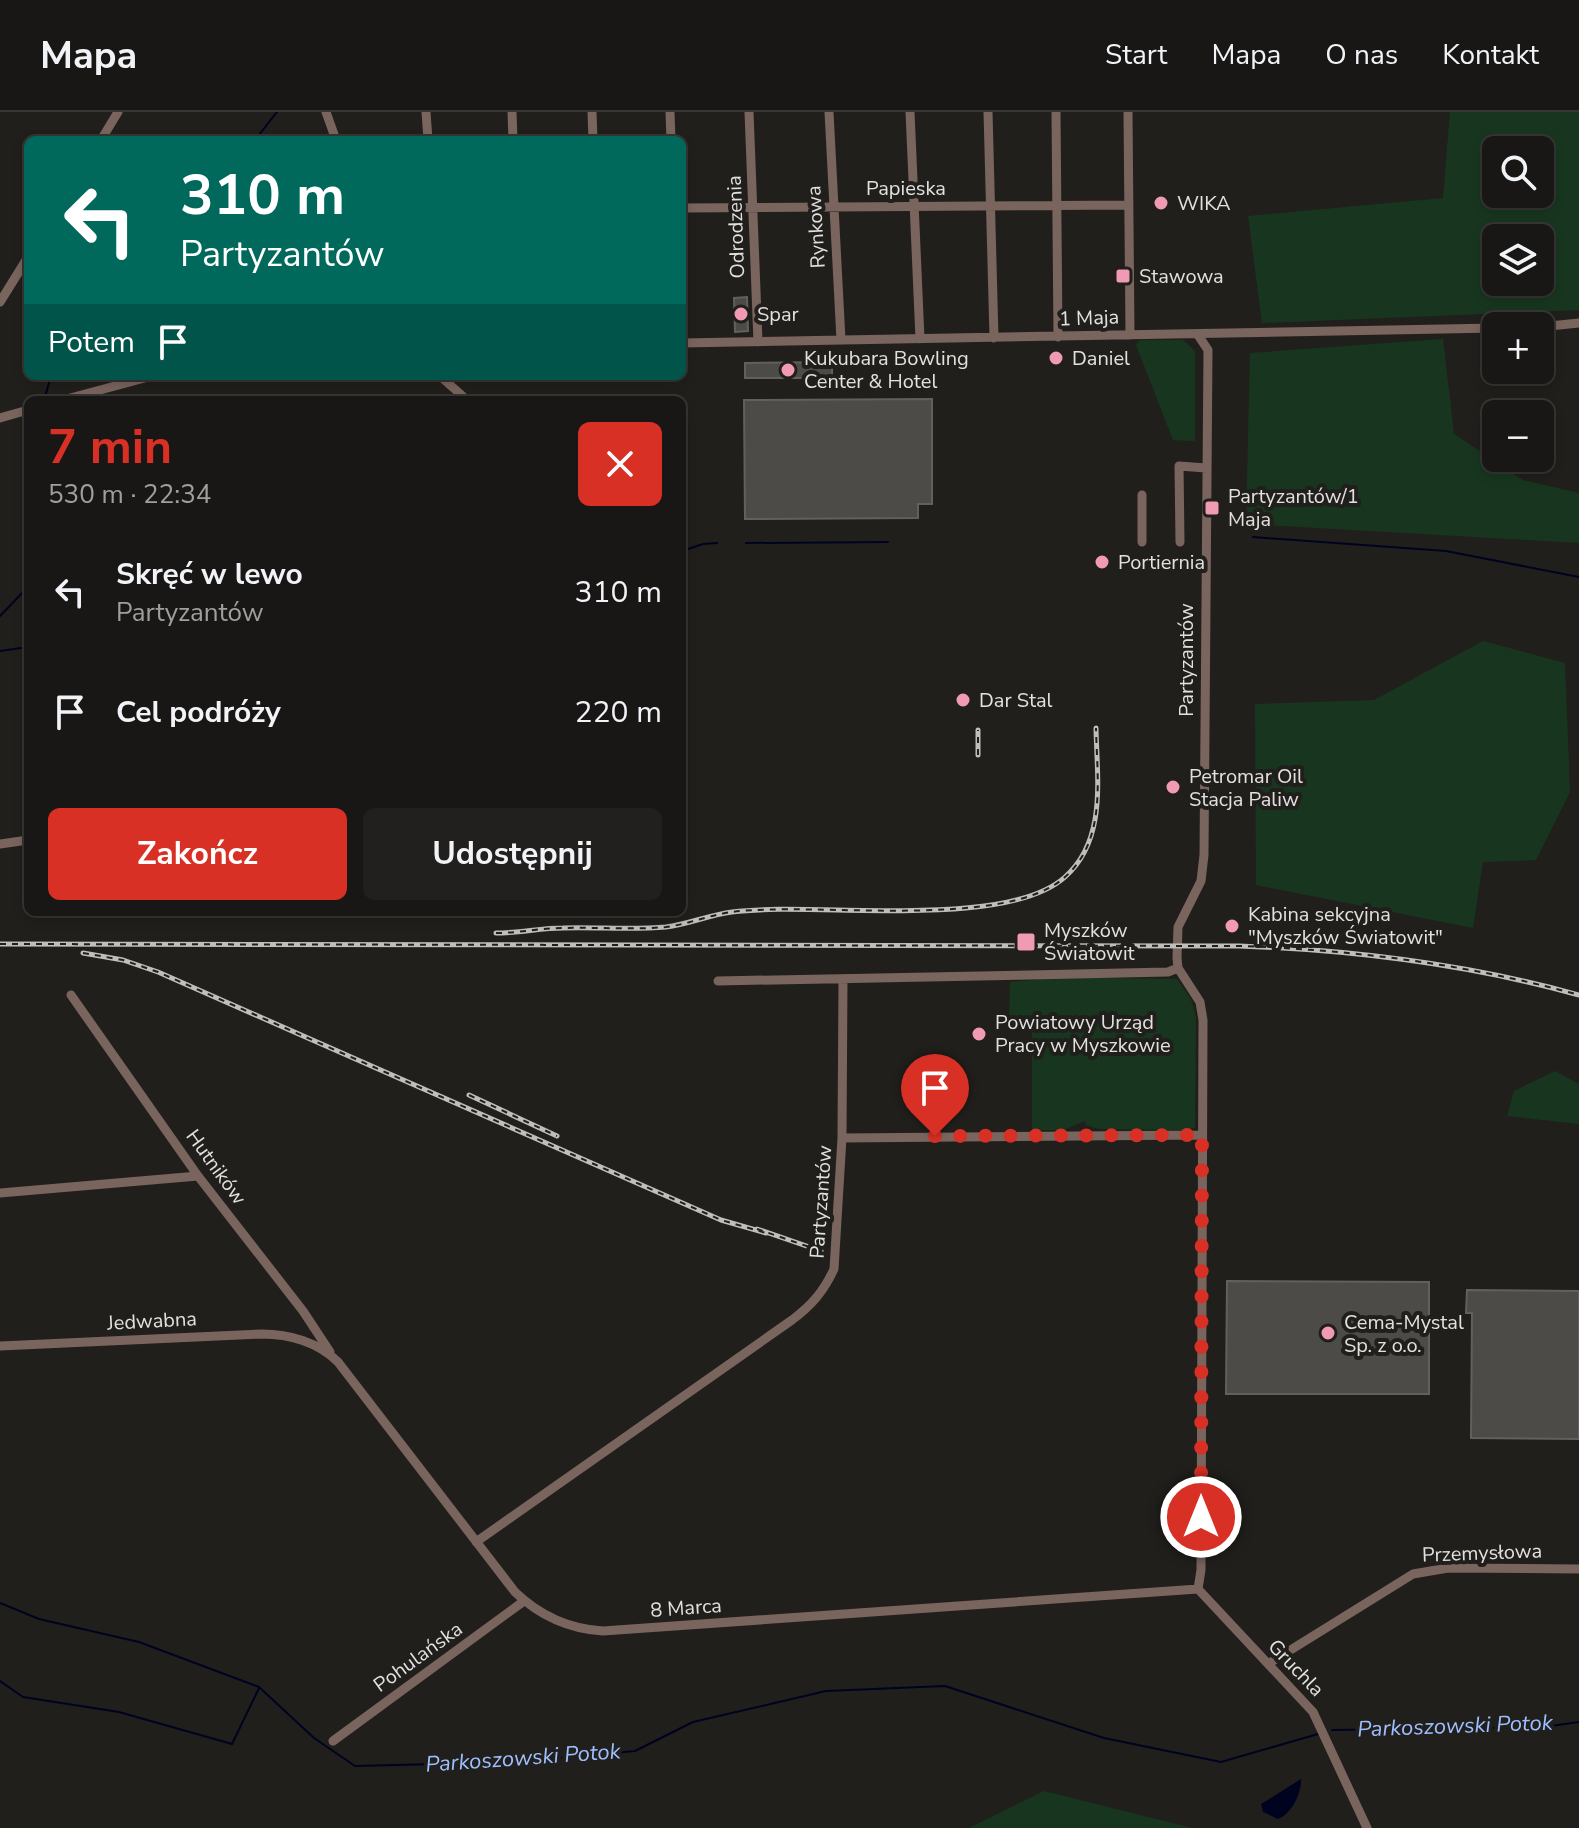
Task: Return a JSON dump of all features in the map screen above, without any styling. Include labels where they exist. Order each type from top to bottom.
[{"type":"street","points":[[103,136],[118,112]]},
{"type":"street","points":[[326,112],[335,136]]},
{"type":"street","points":[[426,112],[428,136]]},
{"type":"street","points":[[512,112],[513,136]]},
{"type":"street","points":[[592,112],[593,136]]},
{"type":"street","points":[[670,112],[671,136]]},
{"type":"street","name":"Odrodzenia","points":[[749,112],[758,342]]},
{"type":"street","name":"Rynkowa","points":[[829,112],[841,340]]},
{"type":"street","points":[[910,112],[920,339]]},
{"type":"street","points":[[988,112],[994,338]]},
{"type":"street","points":[[1056,112],[1058,337]]},
{"type":"street","points":[[1128,112],[1130,335]]},
{"type":"street","name":"Papieska","points":[[686,208],[1129,205]]},
{"type":"street","points":[[0,302],[24,263]]},
{"type":"street","points":[[1554,326],[1579,323]]},
{"type":"street","name":"1 Maja","points":[[686,343],[1482,328]]},
{"type":"street","name":"Partyzantów","points":[[1178,968],[1178,927],[1201,881],[1204,855],[1208,350],[1198,335]]},
{"type":"street","points":[[78,396],[137,380]]},
{"type":"street","points":[[445,380],[463,396]]},
{"type":"street","points":[[450,380],[454,387]]},
{"type":"street","points":[[0,418],[24,411]]},
{"type":"street","points":[[1180,542],[1179,466],[1206,468]]},
{"type":"street","points":[[1142,495],[1142,542]]},
{"type":"street","points":[[0,844],[24,841]]},
{"type":"street","points":[[718,981],[1004,978],[1063,973],[1168,972],[1178,968],[1200,1002],[1203,1020],[1201,1570],[1198,1589]]},
{"type":"street","points":[[842,1138],[843,980]]},
{"type":"street","name":"Hutników","points":[[71,995],[198,1176],[303,1311],[334,1358]]},
{"type":"street","name":"Partyzantów","points":[[476,1542],[813,1305],[834,1269],[842,1138],[1004,1134],[1202,1135]]},
{"type":"street","points":[[0,1193],[198,1176]]},
{"type":"street","name":"Jedwabna","points":[[0,1346],[262,1334],[305,1341]]},
{"type":"street","name":"8 Marca","points":[[305,1341],[334,1358],[524,1601],[563,1623],[603,1631],[1198,1589]]},
{"type":"street","name":"Przemysłowa","points":[[1268,1664],[1413,1574],[1448,1568],[1579,1569]]},
{"type":"street","name":"Gruchla","points":[[1198,1589],[1306,1702],[1318,1720],[1367,1828]]},
{"type":"street","name":"Pohulańska","points":[[333,1741],[524,1601]]},
{"type":"green space","points":[[1450,112],[1579,112],[1579,310],[1262,323],[1248,216],[1443,198]]},
{"type":"green space","points":[[1443,339],[1454,434],[1482,453],[1482,472],[1511,472],[1523,480],[1579,493],[1579,543],[1246,524],[1250,353]]},
{"type":"green space","points":[[1140,340],[1183,340],[1195,351],[1195,441],[1173,440],[1136,345]]},
{"type":"green space","points":[[1483,641],[1565,663],[1570,792],[1536,860],[1483,862],[1473,928],[1256,885],[1255,704],[1374,700]]},
{"type":"green space","points":[[1063,977],[1177,979],[1191,999],[1196,1018],[1195,1127],[1189,1130],[1099,1129],[1086,1125],[1085,1121],[1063,1130],[1032,1130],[1032,1026],[1009,1025],[1010,982]]},
{"type":"green space","points":[[1555,1071],[1579,1084],[1579,1124],[1507,1116],[1514,1091]]},
{"type":"green space","points":[[1044,1791],[1192,1828],[969,1828]]},
{"type":"water","points":[[1301,1779],[1298,1796],[1288,1812],[1278,1819],[1263,1812],[1261,1804]]},
{"type":"building","name":"Spar","points":[[747,297],[748,331],[735,332],[734,298]]},
{"type":"building","name":"Kukubara Bowling Center & Hotel","points":[[832,362],[832,378],[745,378],[745,363]]},
{"type":"building","points":[[932,399],[932,504],[918,504],[918,518],[745,519],[744,400]]},
{"type":"building","name":"Cema-Mystal Sp. z o.o.","points":[[1227,1281],[1429,1282],[1429,1394],[1226,1394]]},
{"type":"building","name":"Cema-Mystal Sp. z o.o.","points":[[1467,1290],[1579,1291],[1579,1439],[1471,1438],[1472,1313],[1466,1313]]},
{"type":"waterway","points":[[258,136],[277,112]]},
{"type":"waterway","points":[[45,396],[50,380]]},
{"type":"waterway","points":[[1253,537],[1446,551],[1579,577]]},
{"type":"waterway","points":[[746,543],[888,542]]},
{"type":"waterway","points":[[686,550],[717,543]]},
{"type":"waterway","points":[[0,616],[24,591]]},
{"type":"waterway","points":[[0,651],[24,648]]},
{"type":"waterway","name":"Parkoszowski Potok","points":[[0,1603],[39,1619],[139,1642],[259,1687],[314,1738],[355,1766],[515,1762],[635,1751],[693,1722],[826,1691],[945,1686],[1104,1738],[1221,1762],[1318,1734]]},
{"type":"waterway","name":"Parkoszowski Potok","points":[[0,1681],[23,1697],[119,1712],[232,1744],[259,1688]]},
{"type":"waterway","name":"Parkoszowski Potok","points":[[1332,1730],[1544,1727],[1579,1722]]},
{"type":"railway","points":[[496,933],[555,928],[666,927],[724,913],[767,910],[955,909],[999,904],[1037,894],[1065,877],[1088,845],[1097,808],[1096,728]]},
{"type":"railway","points":[[978,730],[978,755]]},
{"type":"railway","points":[[0,944],[1239,946],[1410,960],[1495,975],[1579,995]]},
{"type":"railway","points":[[83,953],[123,960],[158,972],[721,1220],[766,1233]]},
{"type":"railway","points":[[469,1095],[557,1136]]},
{"type":"railway","points":[[757,1229],[821,1251]]},
{"type":"place","name":"WIKA","points":[[1161,203]]},
{"type":"place","name":"Stawowa","points":[[1123,276]]},
{"type":"place","name":"Spar","points":[[741,314]]},
{"type":"place","name":"Daniel","points":[[1056,358]]},
{"type":"place","name":"Kukubara Bowling Center & Hotel","points":[[788,370]]},
{"type":"place","name":"Partyzantów/1 Maja","points":[[1212,508]]},
{"type":"place","name":"Portiernia","points":[[1102,562]]},
{"type":"place","name":"Dar Stal","points":[[963,700]]},
{"type":"place","name":"Petromar Oil Stacja Paliw","points":[[1173,787]]},
{"type":"place","name":"Kabina sekcyjna \"Myszków Światowit\"","points":[[1232,926]]},
{"type":"place","name":"Myszków Światowit","points":[[1026,942]]},
{"type":"place","name":"Powiatowy Urząd Pracy w Myszkowie","points":[[979,1034]]},
{"type":"place","name":"Cema-Mystal Sp. z o.o.","points":[[1328,1333]]},
{"type":"route","points":[[935,1136],[1202,1135],[1201,1517]]}]
